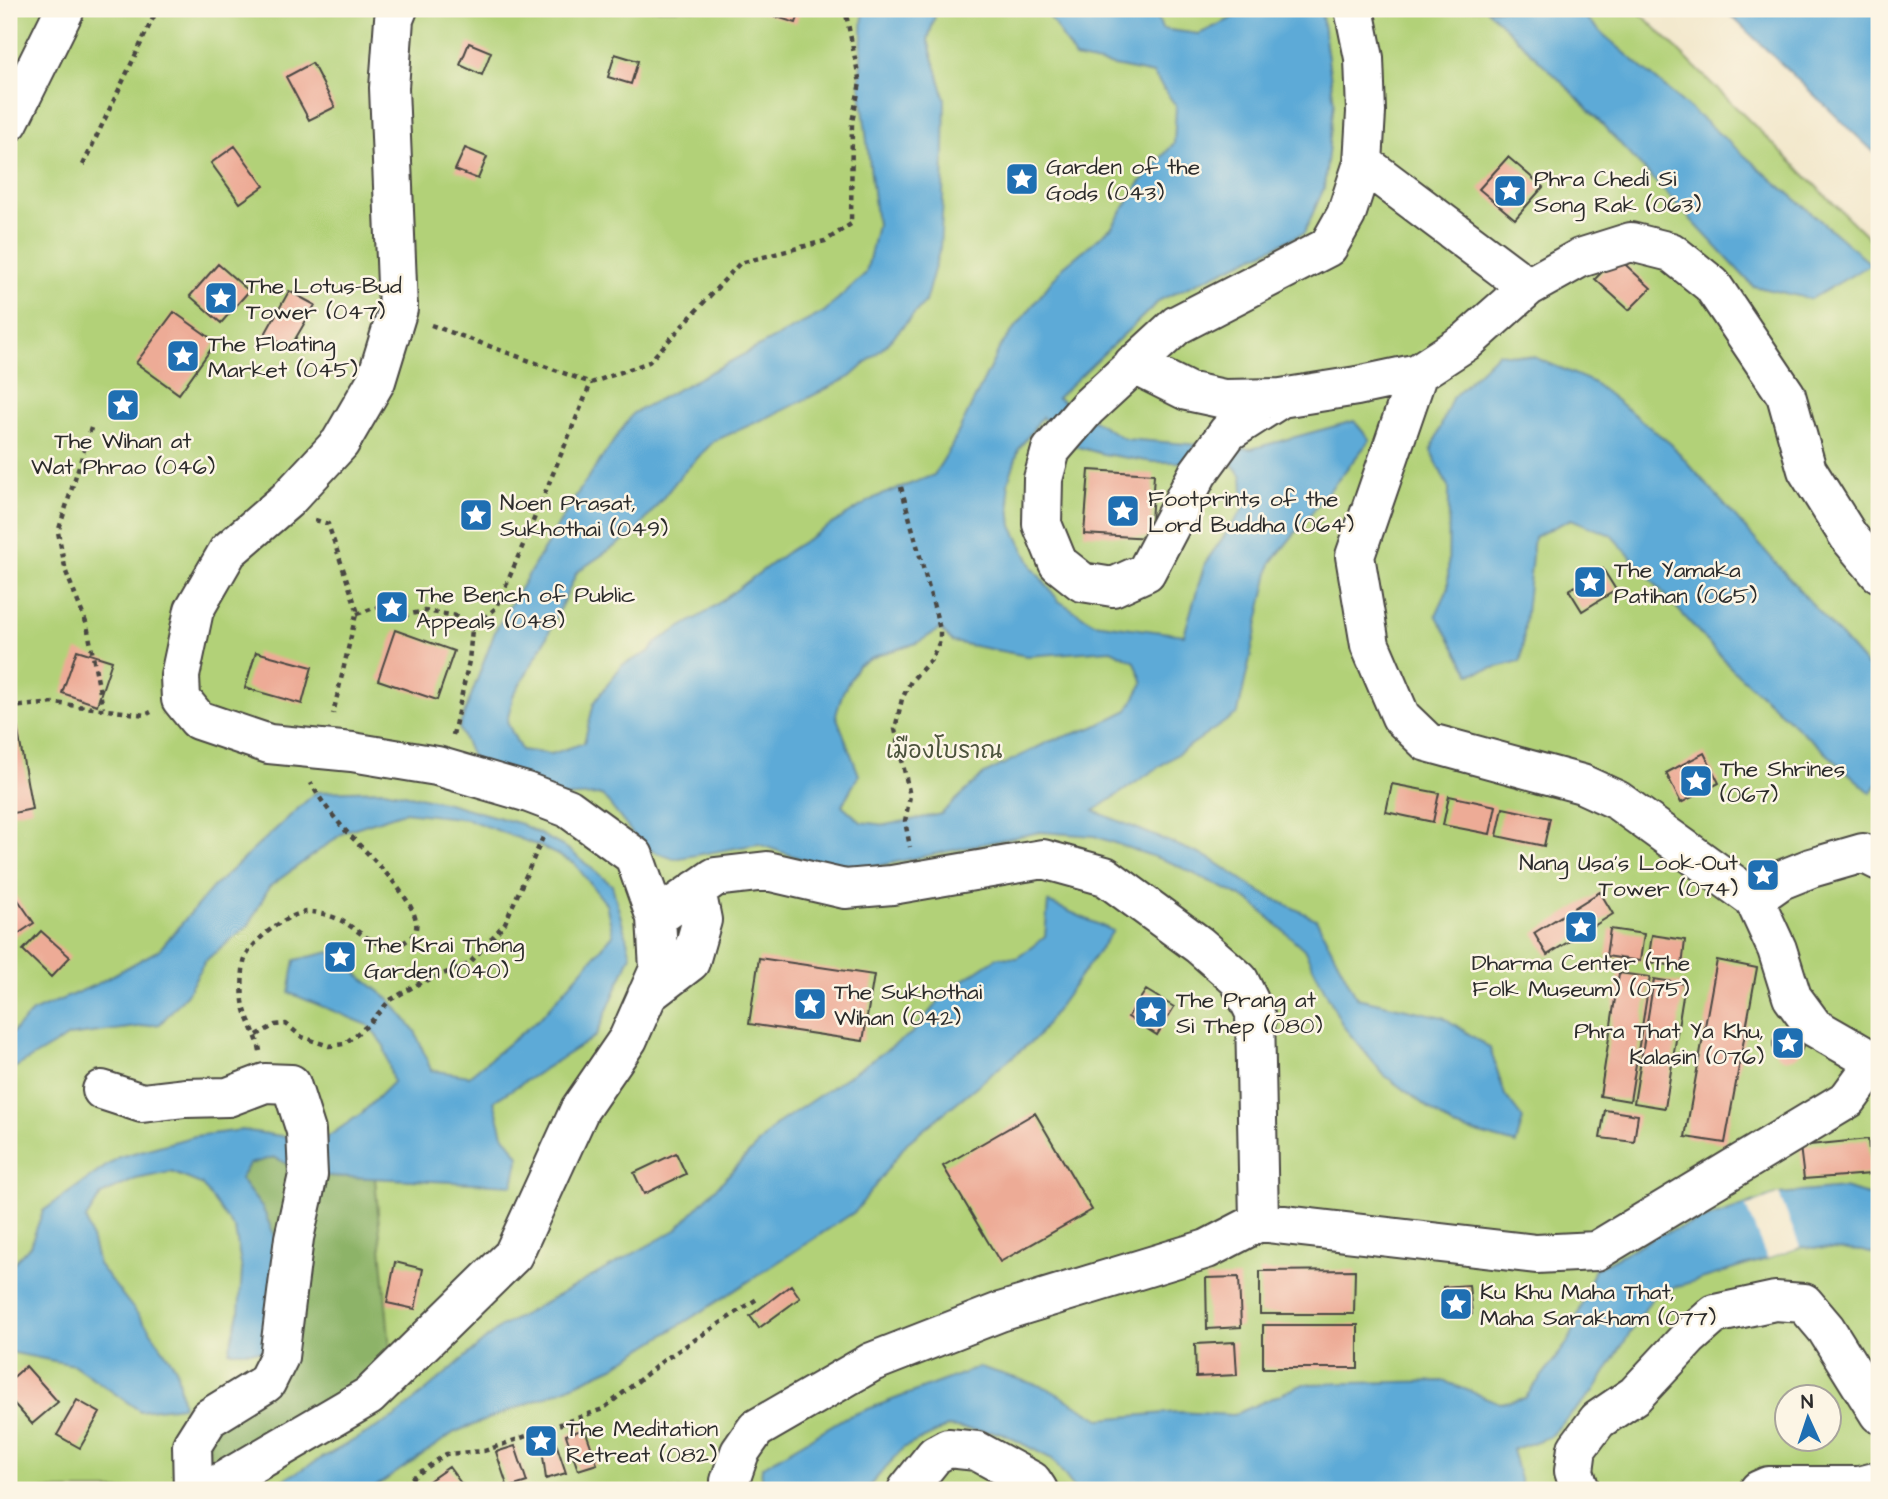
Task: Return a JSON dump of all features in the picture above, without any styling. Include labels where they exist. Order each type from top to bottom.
[{"type":"lane","points":[[9,122],[65,9]]},
{"type":"lane","points":[[208,1490],[369,1396],[513,1255],[580,1109],[628,1039],[659,969],[656,918],[634,856],[568,808],[526,792],[445,769],[325,749],[269,744],[198,720],[181,699],[180,676],[194,610],[228,551],[276,509],[340,443],[376,381],[397,312],[389,88],[394,19],[398,9]]},
{"type":"lane","points":[[1281,398],[1228,432],[1198,472],[1146,572],[1113,587],[1082,582],[1058,563],[1042,524],[1043,478],[1051,450],[1087,408],[1177,325],[1328,247],[1346,215],[1363,163],[1366,112],[1364,58],[1354,9]]},
{"type":"lane","points":[[1363,163],[1528,287]]},
{"type":"lane","points":[[1133,364],[1187,391],[1224,399],[1281,398],[1357,386],[1418,373],[1467,341],[1528,287],[1580,258],[1631,242],[1671,252],[1712,285],[1786,395],[1807,470],[1849,537],[1879,573]]},
{"type":"lane","points":[[730,1490],[730,1481],[740,1451],[756,1429],[872,1362],[1000,1312],[1207,1249],[1259,1222],[1536,1254],[1596,1251],[1848,1098],[1877,1061],[1814,1027],[1792,997],[1777,949],[1754,899],[1617,800],[1582,784],[1427,742],[1401,717],[1370,645],[1355,556],[1418,373]]},
{"type":"lane","points":[[1754,899],[1782,880],[1874,848]]},
{"type":"lane","points":[[656,918],[715,877],[767,871],[845,890],[903,884],[1044,859],[1105,876],[1199,945],[1238,979],[1255,1013],[1259,1222]]},
{"type":"lane","points":[[647,995],[690,962],[702,920],[696,890]]},
{"type":"lane","points":[[102,1090],[142,1103],[228,1097],[265,1083],[290,1084],[306,1131],[307,1175],[294,1238],[279,1357],[266,1383],[209,1418],[192,1445],[193,1490]]},
{"type":"lane","points":[[1580,1490],[1574,1471],[1577,1448],[1598,1420],[1635,1395],[1689,1337],[1715,1314],[1775,1301],[1804,1303],[1826,1329],[1879,1414]]},
{"type":"lane","points":[[907,1490],[935,1455],[948,1448],[977,1451],[1032,1481],[1038,1490]]},
{"type":"lane","points":[[1759,1490],[1769,1486],[1858,1486],[1879,1481]]},
{"type":"path","points":[[83,165],[141,41],[159,9]]},
{"type":"path","points":[[397,312],[591,383],[649,362],[740,263],[825,241],[851,224],[852,122],[860,83],[845,9]]},
{"type":"path","points":[[445,769],[469,661],[472,629],[498,607],[591,383]]},
{"type":"path","points":[[91,428],[58,532],[66,572],[87,625],[103,708]]},
{"type":"path","points":[[901,487],[940,629],[940,641],[931,660],[911,681],[902,699],[895,729],[910,796],[905,821],[912,859]]},
{"type":"path","points":[[276,509],[328,524],[357,610],[325,749]]},
{"type":"path","points":[[356,614],[379,606],[402,616],[424,611],[457,616],[472,629]]},
{"type":"path","points":[[9,707],[55,703],[145,715],[181,699]]},
{"type":"path","points":[[265,1083],[257,1035],[243,1002],[244,961],[254,944],[282,921],[310,911],[344,922],[374,944],[394,946],[411,938],[417,931],[417,921],[406,899],[381,866],[346,831],[316,792]]},
{"type":"path","points":[[257,1035],[275,1025],[286,1024],[302,1037],[328,1046],[344,1044],[368,1025],[390,1000],[420,983],[469,964],[506,923],[544,836]]},
{"type":"path","points":[[395,1490],[446,1454],[484,1451],[603,1409],[664,1360],[757,1298]]},
{"type":"green space","name":"เมืองโบราณ","points":[[9,9],[1636,9],[1879,248],[1879,1490],[9,1490]]},
{"type":"green space","points":[[274,1157],[308,1175],[375,1178],[390,1349],[398,1369],[208,1490],[209,1418],[266,1383],[263,1209],[240,1179],[249,1164]]},
{"type":"water","points":[[863,9],[937,9],[928,40],[945,99],[943,200],[940,248],[925,302],[885,346],[850,377],[714,441],[682,474],[636,532],[577,572],[543,645],[513,696],[507,722],[521,750],[551,754],[584,743],[594,703],[622,665],[649,652],[658,641],[705,613],[790,550],[876,497],[934,475],[951,447],[1000,347],[1063,267],[1112,227],[1139,184],[1174,143],[1176,106],[1153,74],[1075,58],[1045,9],[1155,9],[1162,29],[1199,34],[1239,15],[1242,9],[1321,9],[1334,102],[1324,188],[1304,233],[1160,300],[1057,398],[1125,439],[1251,449],[1354,421],[1370,440],[1271,563],[1238,713],[1094,811],[1211,859],[1262,893],[1316,919],[1357,998],[1443,1017],[1490,1048],[1505,1095],[1523,1119],[1516,1144],[1454,1127],[1384,1075],[1343,1026],[1304,949],[1250,901],[1172,863],[1094,836],[1040,832],[844,873],[758,844],[674,859],[644,848],[602,795],[556,797],[475,763],[459,728],[496,629],[575,497],[633,413],[824,312],[866,273],[877,225],[860,83]],"holes":[[[1042,417],[1071,445],[1103,454],[1153,462],[1230,462],[1242,476],[1244,508],[1205,563],[1184,635],[1094,623],[1059,601],[1033,568],[1012,526],[1008,483],[1019,449]],[[940,629],[953,642],[1027,656],[1111,650],[1135,662],[1143,683],[1128,710],[1094,727],[1048,742],[984,774],[941,814],[885,825],[861,822],[842,805],[859,775],[836,715],[843,692],[858,665],[917,643]]]},
{"type":"water","points":[[1486,9],[1577,9],[1871,264],[1811,299],[1753,286],[1570,90]]},
{"type":"water","points":[[1724,9],[1879,9],[1879,157]]},
{"type":"water","points":[[1498,353],[1534,357],[1593,382],[1671,444],[1879,680],[1879,782],[1871,793],[1732,669],[1611,535],[1571,519],[1534,537],[1521,661],[1470,674],[1436,615],[1448,589],[1449,489],[1431,451],[1452,398]]},
{"type":"water","points":[[384,790],[448,803],[521,824],[568,849],[612,885],[631,955],[596,1036],[494,1101],[503,1134],[519,1156],[513,1185],[308,1175],[274,1157],[249,1164],[240,1179],[263,1209],[282,1254],[268,1351],[229,1351],[239,1313],[242,1270],[235,1230],[201,1184],[171,1172],[136,1179],[101,1195],[86,1219],[98,1264],[176,1368],[183,1406],[140,1411],[74,1365],[9,1352],[9,1268],[30,1246],[43,1211],[119,1157],[195,1136],[242,1130],[288,1137],[306,1131],[326,1138],[362,1113],[393,1082],[384,1046],[368,1025],[289,993],[295,960],[330,952],[390,1000],[415,1031],[431,1070],[469,1076],[541,1017],[613,935],[606,904],[574,863],[539,846],[467,819],[404,812],[346,831],[269,887],[249,925],[205,961],[187,994],[160,1024],[69,1036],[9,1071],[9,1036],[32,1012],[95,985],[159,950],[213,887],[316,792]]},
{"type":"water","points":[[1048,902],[1113,931],[1037,1037],[907,1143],[856,1211],[613,1367],[455,1432],[371,1490],[265,1490],[395,1417],[499,1328],[676,1230],[777,1124],[912,1033],[947,991],[998,957],[1017,958],[1045,937]]},
{"type":"water","points":[[1843,1188],[1879,1198],[1879,1255],[1862,1251],[1800,1247],[1655,1293],[1594,1391],[1549,1437],[1512,1450],[1523,1490],[1076,1490],[1052,1459],[1002,1433],[947,1427],[903,1448],[866,1490],[760,1490],[762,1467],[844,1418],[980,1367],[1047,1388],[1100,1419],[1177,1412],[1233,1415],[1304,1384],[1444,1381],[1500,1403],[1525,1398],[1568,1342],[1595,1269],[1656,1236],[1779,1194]]},
{"type":"pier","points":[[1779,1194],[1800,1247],[1767,1259],[1746,1207]]},
{"type":"building","points":[[751,9],[801,9],[796,23]]},
{"type":"building","points":[[469,43],[491,52],[482,75],[460,65]]},
{"type":"building","points":[[615,54],[638,61],[631,84],[608,77]]},
{"type":"building","points":[[312,63],[335,107],[309,120],[286,77]]},
{"type":"building","points":[[235,146],[264,186],[240,203],[211,163]]},
{"type":"building","points":[[465,148],[487,157],[478,179],[455,170]]},
{"type":"building","points":[[1508,157],[1543,187],[1515,219],[1479,189]]},
{"type":"building","points":[[1617,257],[1651,288],[1629,310],[1595,279]]},
{"type":"building","points":[[218,264],[249,291],[221,323],[190,296]]},
{"type":"building","points":[[289,291],[315,305],[290,348],[265,334]]},
{"type":"building","points":[[174,312],[216,342],[179,394],[136,363]]},
{"type":"building","points":[[1089,470],[1154,474],[1150,538],[1084,534]]},
{"type":"building","points":[[1603,569],[1616,590],[1582,611],[1569,590]]},
{"type":"building","points":[[395,630],[454,651],[437,700],[378,680]]},
{"type":"building","points":[[77,650],[112,661],[97,705],[62,693]]},
{"type":"building","points":[[256,652],[312,667],[302,704],[245,688]]},
{"type":"building","points":[[17,726],[32,809],[9,814],[9,728]]},
{"type":"building","points":[[1704,753],[1719,783],[1681,803],[1666,773]]},
{"type":"building","points":[[1392,784],[1439,793],[1433,822],[1386,812]]},
{"type":"building","points":[[1449,796],[1496,806],[1490,834],[1443,825]]},
{"type":"building","points":[[1503,808],[1550,818],[1544,846],[1497,836]]},
{"type":"building","points":[[12,891],[34,923],[12,938],[9,933],[9,893]]},
{"type":"building","points":[[1600,892],[1613,914],[1547,955],[1534,933]]},
{"type":"building","points":[[1610,929],[1644,934],[1640,961],[1606,956]]},
{"type":"building","points":[[41,931],[70,957],[51,977],[23,950]]},
{"type":"building","points":[[1652,935],[1685,940],[1682,967],[1648,962]]},
{"type":"building","points":[[759,958],[874,975],[863,1041],[749,1024]]},
{"type":"building","points":[[1717,960],[1757,968],[1725,1143],[1685,1137]]},
{"type":"building","points":[[1619,973],[1650,977],[1630,1101],[1600,1096]]},
{"type":"building","points":[[1654,979],[1685,984],[1665,1108],[1634,1103]]},
{"type":"building","points":[[1146,990],[1174,1007],[1157,1035],[1128,1017]]},
{"type":"building","points":[[1788,1029],[1794,1030],[1802,1038],[1802,1050],[1794,1058],[1788,1059],[1782,1058],[1774,1050],[1773,1044],[1774,1038],[1782,1030]]},
{"type":"building","points":[[1605,1110],[1638,1115],[1634,1142],[1600,1138]]},
{"type":"building","points":[[1035,1113],[1092,1210],[1000,1262],[943,1166]]},
{"type":"building","points":[[1868,1139],[1871,1174],[1804,1179],[1800,1146]]},
{"type":"building","points":[[676,1153],[686,1174],[644,1194],[634,1173]]},
{"type":"building","points":[[395,1262],[423,1269],[415,1309],[387,1303]]},
{"type":"building","points":[[1355,1270],[1354,1314],[1260,1314],[1260,1271]]},
{"type":"building","points":[[1239,1277],[1241,1327],[1207,1329],[1206,1278]]},
{"type":"building","points":[[791,1285],[800,1298],[759,1328],[750,1316]]},
{"type":"building","points":[[1469,1285],[1472,1314],[1445,1316],[1443,1287]]},
{"type":"building","points":[[1263,1325],[1358,1325],[1358,1368],[1263,1368]]},
{"type":"building","points":[[1235,1342],[1237,1375],[1196,1377],[1195,1344]]},
{"type":"building","points":[[26,1366],[58,1402],[32,1424],[9,1398],[9,1381]]},
{"type":"building","points":[[77,1400],[100,1413],[80,1448],[57,1435]]},
{"type":"building","points":[[585,1429],[597,1464],[578,1470],[566,1435]]},
{"type":"building","points":[[554,1437],[566,1473],[546,1479],[541,1441]]},
{"type":"building","points":[[515,1446],[527,1482],[508,1488],[496,1452]]},
{"type":"building","points":[[449,1467],[466,1490],[416,1490]]},
{"type":"place","name":"Garden of the Gods (043)","points":[[1022,179]]},
{"type":"place","name":"Phra Chedi Si Song Rak (063)","points":[[1510,191]]},
{"type":"place","name":"The Lotus-Bud Tower (047)","points":[[221,298]]},
{"type":"place","name":"The Floating Market (045)","points":[[183,356]]},
{"type":"place","name":"The Wihan at Wat Phrao (046)","points":[[123,405]]},
{"type":"place","name":"Footprints of the Lord Buddha (064)","points":[[1123,511]]},
{"type":"place","name":"Noen Prasat, Sukhothai (049)","points":[[476,515]]},
{"type":"place","name":"The Yamaka Patihan (065)","points":[[1590,582]]},
{"type":"place","name":"The Bench of Public Appeals (048)","points":[[392,607]]},
{"type":"place","name":"The Shrines (067)","points":[[1696,781]]},
{"type":"place","name":"Nang Usa's Look-Out Tower (074)","points":[[1763,875]]},
{"type":"place","name":"Dharma Center (The Folk Museum) (075)","points":[[1581,927]]},
{"type":"place","name":"The Krai Thong Garden (040)","points":[[340,957]]},
{"type":"place","name":"The Sukhothai Wihan (042)","points":[[810,1004]]},
{"type":"place","name":"The Prang at Si Thep (080)","points":[[1151,1012]]},
{"type":"place","name":"Phra That Ya Khu, Kalasin (076)","points":[[1788,1043]]},
{"type":"place","name":"Ku Khu Maha That, Maha Sarakham (077)","points":[[1456,1304]]},
{"type":"place","name":"The Meditation Retreat (082)","points":[[541,1441]]}]
